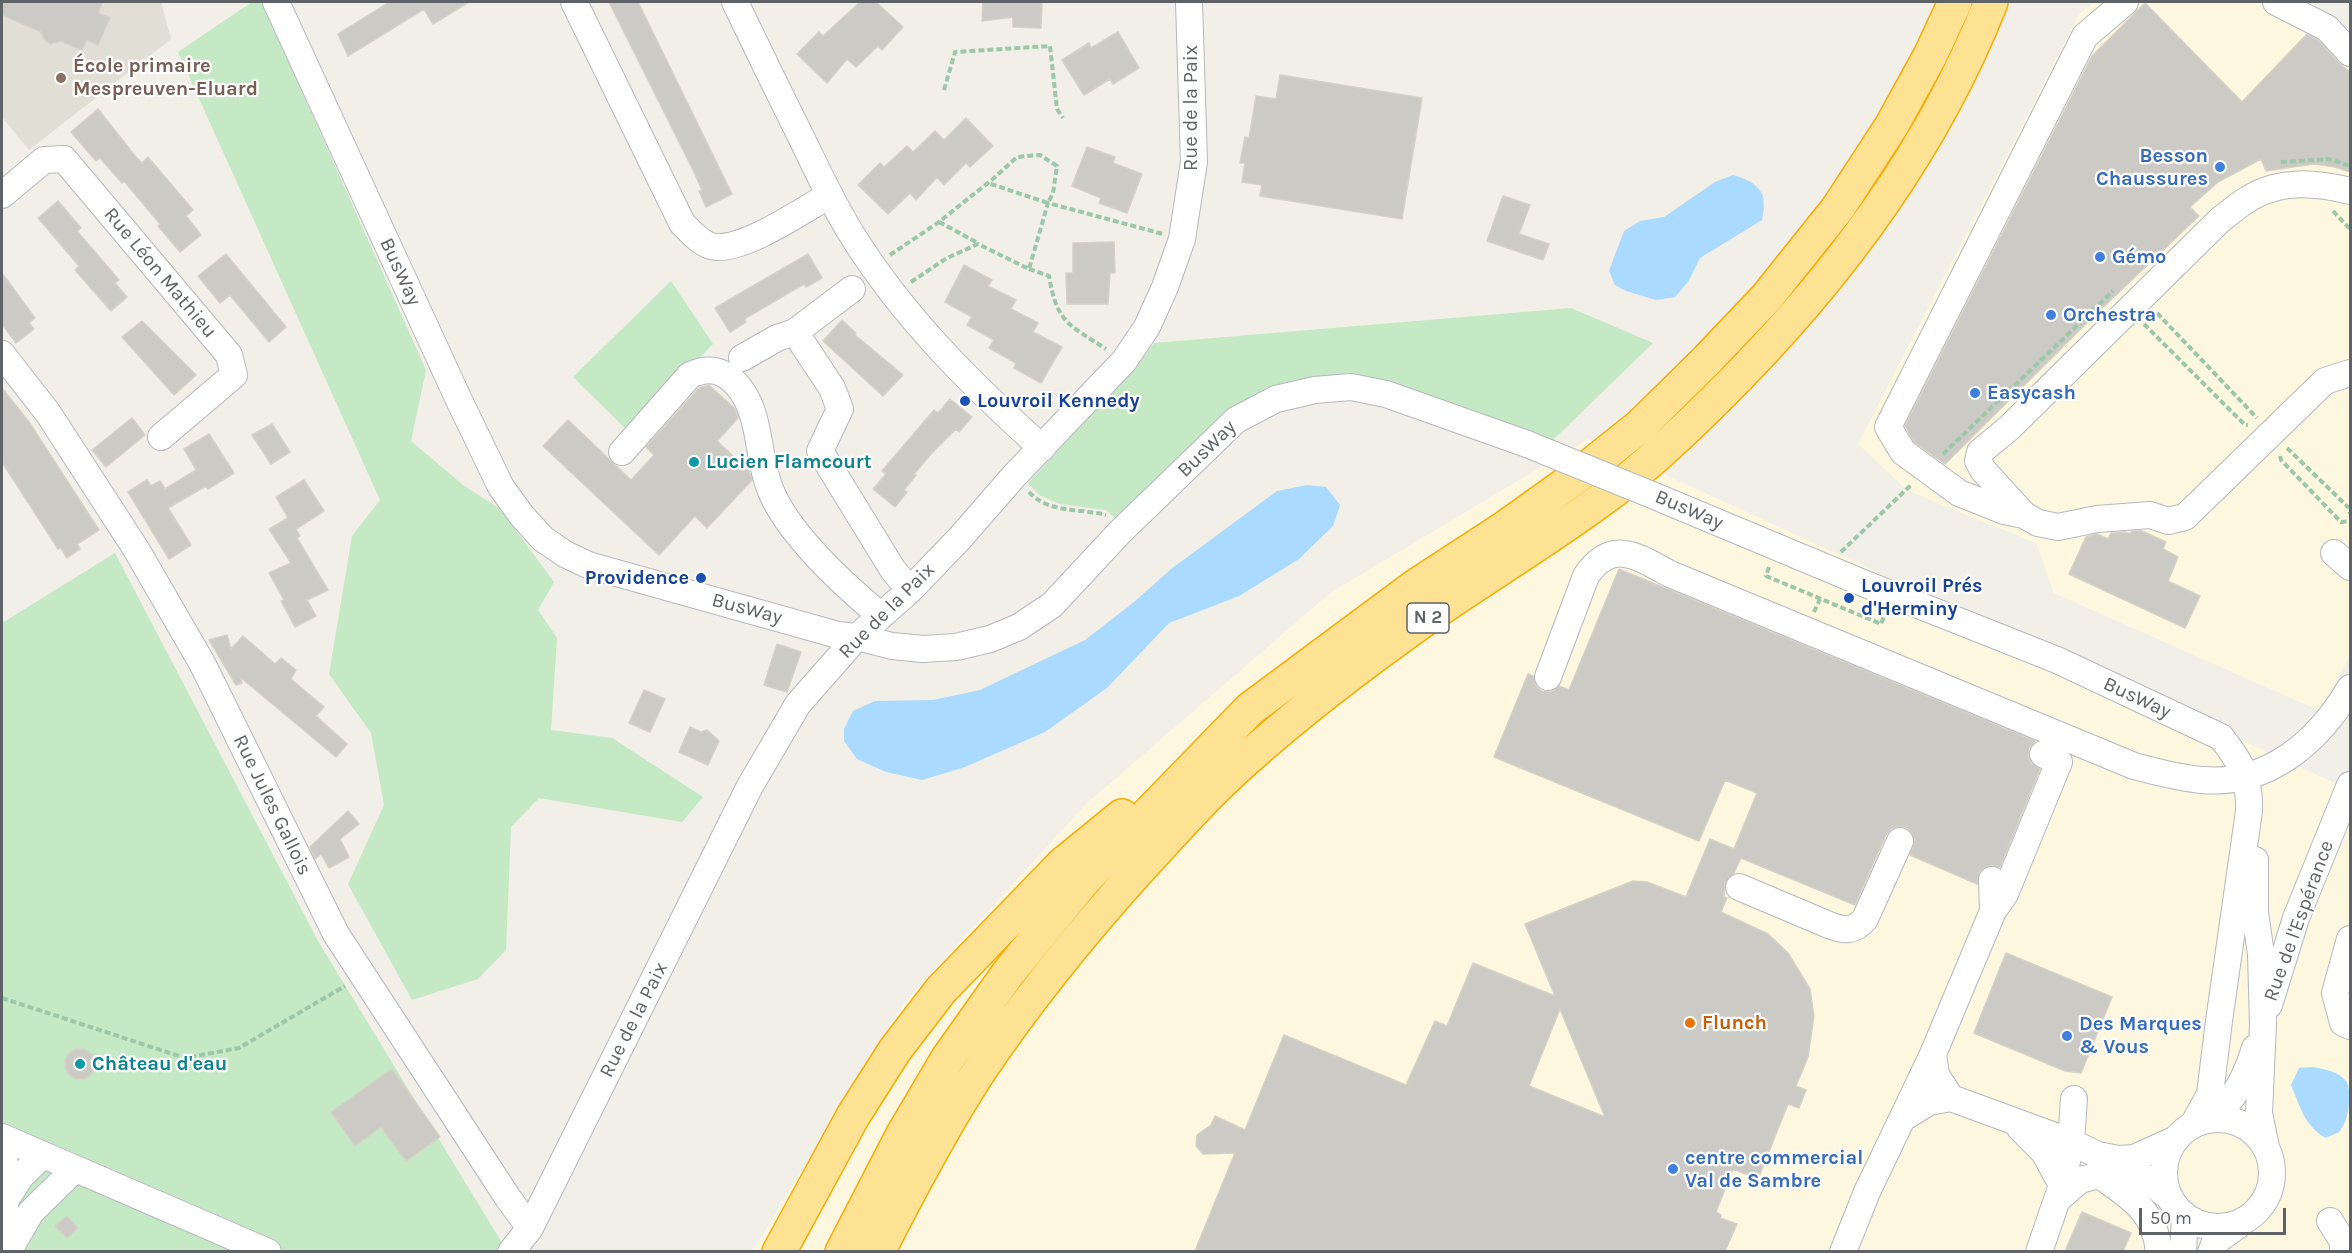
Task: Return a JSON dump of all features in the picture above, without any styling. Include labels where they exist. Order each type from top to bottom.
[{"type":"highway","name":"N 2","points":[[842,1251],[902,1136],[948,1058],[1009,972],[1084,880],[1250,709],[1417,585],[1506,527],[1576,477],[1640,426],[1707,360],[1766,298],[1838,208],[1892,125],[1931,54],[1955,2]]},
{"type":"highway","name":"N 2","points":[[878,1251],[932,1149],[978,1074],[1031,998],[1104,908],[1188,815],[1244,761],[1345,679],[1436,612],[1602,500],[1662,452],[1794,318],[1859,236],[1901,174],[1957,77],[1990,2]]},
{"type":"highway","points":[[779,1251],[853,1116],[896,1050],[941,990],[1063,864],[1250,709]]},
{"type":"street","name":"BusWay","points":[[276,2],[501,487],[522,516],[543,539],[565,554],[588,565],[838,634],[892,646],[923,649],[956,647],[990,639],[1019,627],[1052,604],[1120,532],[1236,420],[1276,399],[1315,390],[1351,387],[1386,394],[1527,444],[1858,581],[2057,660],[2221,737],[2233,751],[2246,778],[2250,789],[2249,811],[2218,1021],[2210,1094],[2194,1127]]},
{"type":"street","points":[[574,2],[682,223],[697,238],[714,247],[736,245],[830,195]]},
{"type":"street","points":[[735,2],[830,195],[873,266],[939,349],[979,391],[1042,448]]},
{"type":"street","name":"Rue de la Paix","points":[[530,1228],[750,786],[798,704],[857,637],[910,590],[1124,361],[1147,327],[1165,287],[1182,239],[1194,162],[1189,2]]},
{"type":"street","points":[[2024,515],[2004,511],[1959,493],[1903,452],[1888,427],[2085,36],[2125,2]]},
{"type":"street","points":[[2276,2],[2327,28],[2350,53]]},
{"type":"street","name":"Rue Léon Mathieu","points":[[2,195],[44,160],[64,159],[229,355],[234,375],[161,436]]},
{"type":"street","points":[[2350,191],[2302,183],[2285,185],[2251,197],[2220,220],[2139,304],[2009,428],[1980,452],[1978,460],[1983,470],[2024,515],[2038,523],[2058,526],[2097,519],[2150,515],[2168,521],[2185,517],[2273,441],[2325,381],[2350,373]]},
{"type":"street","points":[[742,358],[777,338],[795,332],[852,289]]},
{"type":"street","points":[[795,332],[832,388],[840,409],[820,451],[893,570],[910,590]]},
{"type":"street","name":"Rue Jules Gallois","points":[[2,354],[48,413],[136,549],[202,663],[336,934],[508,1198],[530,1228]]},
{"type":"street","points":[[622,452],[690,375],[701,370],[713,370],[727,374],[740,388],[751,409],[768,485],[780,508],[802,537],[849,589],[881,616]]},
{"type":"street","points":[[1548,677],[1586,576],[1595,562],[1608,555],[1623,553],[1640,557],[1670,574]]},
{"type":"street","points":[[1619,568],[1629,565],[1641,566],[1670,574],[2134,766],[2171,776],[2204,781],[2246,778],[2287,759],[2308,743],[2335,714],[2350,688]]},
{"type":"street","points":[[1843,1251],[1867,1192],[1934,1054],[2059,762],[2043,754]]},
{"type":"street","points":[[2246,778],[2258,800],[2260,817],[2254,869],[2255,913],[2261,954],[2263,1024]]},
{"type":"street","name":"Rue de l'Espérance","points":[[2194,1127],[2230,1103],[2249,1066],[2296,918],[2340,838],[2350,785]]},
{"type":"street","points":[[1739,887],[1842,930],[1851,930],[1860,926],[1865,919],[1900,841]]},
{"type":"street","points":[[1992,880],[1993,912]]},
{"type":"street","points":[[2350,939],[2343,996],[2343,1023],[2350,1026]]},
{"type":"street","name":"Rue de l'Espérance","points":[[2263,1024],[2259,1113],[2266,1147]]},
{"type":"street","points":[[1934,1054],[1936,1075],[1950,1098]]},
{"type":"street","points":[[1903,1118],[1929,1102],[1950,1098],[2071,1142],[2098,1155],[2118,1160],[2134,1158],[2194,1127],[2234,1121],[2252,1130],[2266,1147],[2272,1167],[2271,1186],[2264,1203],[2245,1221],[2215,1242],[2211,1251]]},
{"type":"street","points":[[2039,1251],[2060,1193],[2071,1142],[2074,1098]]},
{"type":"street","points":[[2011,1119],[2044,1152],[2060,1193]]},
{"type":"street","points":[[2182,1251],[2178,1207],[2164,1178],[2166,1157],[2194,1127]]},
{"type":"street","points":[[7,1251],[3,1138],[268,1251]]},
{"type":"street","points":[[5,1201],[21,1176],[44,1155]]},
{"type":"street","points":[[7,1251],[31,1212],[75,1169]]},
{"type":"street","points":[[2060,1193],[2080,1180],[2098,1174],[2129,1171],[2143,1176],[2178,1207],[2204,1225],[2225,1227],[2245,1221]]},
{"type":"street","points":[[2098,1174],[2130,1196],[2146,1213],[2156,1232],[2160,1251]]},
{"type":"street","points":[[2330,1221],[2343,1242],[2343,1251]]},
{"type":"street","points":[[511,1251],[530,1228]]},
{"type":"path","points":[[944,90],[955,52],[1050,46],[1058,109],[1063,118]]},
{"type":"path","points":[[873,266],[939,222],[1017,157],[1040,154],[1057,166],[1053,193],[1029,269]]},
{"type":"path","points":[[2276,164],[2286,160],[2329,159],[2350,166]]},
{"type":"path","points":[[988,183],[1048,203],[1182,239]]},
{"type":"path","points":[[2347,225],[2350,221]]},
{"type":"path","points":[[939,222],[978,244],[1029,269],[1049,276],[1054,303],[1067,323],[1124,361]]},
{"type":"path","points":[[894,295],[924,272],[978,244]]},
{"type":"path","points":[[1835,557],[2120,285],[2139,304],[2150,305],[2257,417],[2256,424],[2245,425],[2140,320],[2137,314],[2139,304]]},
{"type":"path","points":[[2273,441],[2287,448],[2349,508],[2350,519],[2341,522],[2281,460],[2273,441]]},
{"type":"path","points":[[1014,477],[1033,497],[1059,509],[1105,514],[1120,532]]},
{"type":"path","points":[[2,998],[185,1058],[239,1048],[363,975]]},
{"type":"shaded area","name":"École primaire Mespreuven-Eluard","points":[[2,2],[161,2],[171,39],[29,150],[2,117]]},
{"type":"shaded area","points":[[2095,2],[2309,2],[2317,6],[2350,40],[2350,655],[2320,711],[2054,593],[2036,543],[1908,491],[1858,444],[2080,13]]},
{"type":"shaded area","points":[[1588,439],[2350,790],[2350,1251],[752,1252],[904,1003],[1085,805],[1330,593]]},
{"type":"green space","points":[[252,2],[262,2],[426,370],[411,441],[463,485],[500,509],[554,582],[538,610],[557,638],[551,730],[612,738],[703,797],[682,822],[539,798],[511,827],[506,950],[478,979],[412,1000],[348,884],[384,805],[371,733],[329,674],[352,536],[380,500],[178,52]]},
{"type":"green space","points":[[671,281],[713,344],[629,432],[573,377]]},
{"type":"green space","points":[[1571,308],[1653,343],[1550,443],[1398,384],[1357,377],[1312,380],[1117,520],[1106,510],[1060,504],[1039,495],[1028,483],[1154,343]]},
{"type":"green space","points":[[115,553],[318,941],[507,1251],[2,1252],[2,623]]},
{"type":"water","points":[[1733,175],[1750,182],[1760,190],[1764,203],[1762,220],[1700,258],[1688,282],[1675,297],[1656,300],[1626,291],[1615,285],[1609,271],[1624,231],[1640,221],[1664,217],[1715,182]]},
{"type":"water","points":[[1307,485],[1326,487],[1340,505],[1333,526],[1299,559],[1239,596],[1169,623],[1107,688],[1045,732],[965,767],[922,780],[886,772],[857,759],[844,741],[844,729],[853,711],[875,701],[933,700],[980,690],[1085,640],[1134,602],[1171,569],[1277,491]]},
{"type":"water","points":[[2312,1067],[2335,1073],[2347,1082],[2349,1087],[2349,1108],[2345,1121],[2339,1132],[2326,1138],[2308,1121],[2291,1085],[2299,1068]]},
{"type":"building","points":[[2,2],[103,2],[98,13],[110,18],[98,45],[87,40],[82,50],[61,41],[50,44],[41,32],[2,15]]},
{"type":"building","points":[[390,2],[469,2],[433,24],[424,9],[348,56],[338,34]]},
{"type":"building","points":[[609,2],[638,2],[732,194],[706,207],[699,191],[702,190],[693,170]]},
{"type":"building","points":[[860,2],[876,2],[903,27],[882,50],[878,46],[856,67],[847,59],[827,83],[797,54],[819,32],[823,36]]},
{"type":"building","points":[[983,2],[1042,2],[1041,28],[1013,27],[1013,17],[982,21]]},
{"type":"building","points":[[2145,3],[2242,102],[2307,34],[2318,40],[2350,72],[2350,172],[2314,164],[2266,171],[2261,159],[2218,182],[2190,207],[2199,216],[2095,315],[1945,464],[1914,442],[1905,426],[2092,56]]},
{"type":"building","points":[[1118,32],[1139,68],[1113,84],[1110,79],[1084,95],[1062,60],[1089,43],[1091,48]]},
{"type":"building","points":[[1280,75],[1422,98],[1402,219],[1260,196],[1262,185],[1242,182],[1245,163],[1240,163],[1245,137],[1249,138],[1256,96],[1276,99]]},
{"type":"building","points":[[98,109],[136,157],[142,163],[148,157],[193,210],[186,216],[201,235],[180,252],[124,181],[122,183],[100,158],[96,161],[71,132]]},
{"type":"building","points":[[966,118],[993,146],[970,167],[966,163],[944,185],[937,177],[916,200],[910,193],[888,214],[858,185],[880,163],[884,167],[907,146],[913,152],[935,131],[944,140]]},
{"type":"building","points":[[1087,147],[1115,157],[1113,163],[1142,174],[1127,213],[1099,203],[1101,198],[1072,186]]},
{"type":"building","points":[[1503,196],[1530,205],[1519,234],[1549,244],[1543,260],[1487,241]]},
{"type":"building","points":[[58,201],[81,228],[77,231],[119,280],[115,283],[127,297],[111,311],[75,270],[79,266],[38,218]]},
{"type":"building","points":[[1114,242],[1115,273],[1110,273],[1108,304],[1067,304],[1066,273],[1073,273],[1073,243]]},
{"type":"building","points":[[226,254],[286,327],[269,342],[230,295],[220,303],[198,276]]},
{"type":"building","points":[[808,254],[822,278],[806,287],[804,284],[744,319],[746,322],[730,332],[715,308]]},
{"type":"building","points":[[964,265],[992,280],[988,286],[1016,300],[1011,309],[1038,323],[1033,332],[1062,347],[1041,383],[1014,368],[1016,363],[989,348],[994,340],[967,325],[972,317],[945,302]]},
{"type":"building","points":[[2,273],[35,318],[29,323],[34,329],[16,343],[2,324]]},
{"type":"building","points":[[842,320],[856,333],[855,335],[903,375],[883,396],[823,341]]},
{"type":"building","points":[[142,321],[196,375],[174,395],[122,337]]},
{"type":"building","name":"Lucien Flamcourt","points":[[709,385],[735,409],[738,418],[717,441],[749,471],[752,480],[707,528],[695,516],[659,555],[543,446],[568,420],[631,480],[654,455],[646,447],[699,388]]},
{"type":"building","points":[[2,388],[29,422],[99,530],[77,544],[80,549],[67,558],[61,548],[58,549],[2,462]]},
{"type":"building","points":[[950,399],[972,417],[959,432],[956,429],[931,454],[914,474],[916,475],[904,490],[907,492],[895,507],[873,489],[886,474],[882,471],[934,410],[938,413]]},
{"type":"building","points":[[132,418],[145,435],[106,467],[92,450]]},
{"type":"building","points":[[272,424],[290,452],[271,464],[252,435]]},
{"type":"building","points":[[209,434],[234,473],[208,489],[206,486],[168,508],[191,545],[169,559],[128,492],[147,480],[151,486],[160,481],[165,489],[196,470],[184,449]]},
{"type":"building","points":[[304,480],[324,511],[296,529],[300,536],[297,538],[328,590],[307,600],[316,616],[295,627],[281,601],[284,600],[269,573],[291,563],[269,529],[288,518],[276,497]]},
{"type":"building","points":[[2132,531],[2142,531],[2166,542],[2163,549],[2178,557],[2168,581],[2200,596],[2185,628],[2069,574],[2086,537],[2097,534],[2108,539],[2111,533],[2130,534]]},
{"type":"building","points":[[1619,569],[2035,741],[2029,748],[2028,755],[2031,763],[2040,769],[2000,867],[1992,865],[1984,868],[1979,873],[1977,884],[1910,855],[1915,840],[1906,827],[1898,826],[1886,835],[1855,905],[1741,858],[1734,873],[1725,882],[1724,897],[1727,898],[1721,912],[1768,934],[1788,953],[1810,989],[1814,1016],[1808,1057],[1796,1086],[1806,1090],[1799,1108],[1788,1104],[1758,1179],[1733,1169],[1716,1212],[1721,1215],[1720,1218],[1737,1224],[1725,1251],[1195,1251],[1235,1153],[1203,1154],[1196,1146],[1197,1135],[1211,1125],[1215,1116],[1245,1130],[1284,1035],[1406,1085],[1435,1021],[1447,1026],[1473,963],[1555,996],[1525,924],[1633,881],[1647,882],[1686,897],[1710,839],[1734,849],[1757,793],[1725,780],[1699,841],[1494,757],[1528,674],[1533,676],[1536,686],[1542,691],[1551,692],[1559,686],[1569,690]],"holes":[[[1560,1009],[1605,1117],[1529,1086]]]},
{"type":"building","points":[[227,635],[231,649],[243,636],[275,664],[281,658],[296,670],[291,679],[324,707],[316,716],[347,744],[336,757],[240,677],[242,683],[236,685],[209,640]]},
{"type":"building","points":[[777,644],[801,652],[787,692],[764,685]]},
{"type":"building","points":[[644,690],[665,699],[650,732],[629,723]]},
{"type":"building","points":[[690,727],[701,732],[707,730],[719,741],[708,765],[679,752]]},
{"type":"building","points":[[348,811],[359,824],[340,839],[349,857],[329,868],[321,854],[315,859],[310,847]]},
{"type":"building","points":[[2006,953],[2112,997],[2081,1073],[2065,1071],[1974,1033]]},
{"type":"building","name":"Château d'eau","points":[[80,1049],[91,1053],[95,1064],[91,1075],[80,1079],[69,1075],[65,1064],[69,1053]]},
{"type":"building","points":[[392,1069],[440,1137],[406,1161],[381,1127],[355,1146],[331,1112]]},
{"type":"building","points":[[2082,1212],[2131,1233],[2123,1251],[2065,1251]]},
{"type":"building","points":[[67,1216],[78,1228],[67,1238],[55,1226]]},
{"type":"place","name":"École primaire Mespreuven-Eluard","points":[[61,78]]},
{"type":"place","name":"Besson Chaussures","points":[[2220,167]]},
{"type":"place","name":"Gémo","points":[[2100,257]]},
{"type":"place","name":"Orchestra","points":[[2051,315]]},
{"type":"place","name":"Easycash","points":[[1975,393]]},
{"type":"place","name":"Louvroil Kennedy","points":[[965,401]]},
{"type":"place","name":"Lucien Flamcourt","points":[[694,462]]},
{"type":"place","name":"Providence","points":[[701,578]]},
{"type":"place","name":"Louvroil Prés d'Herminy","points":[[1849,598]]},
{"type":"place","name":"Flunch","points":[[1690,1023]]},
{"type":"place","name":"Des Marques & Vous","points":[[2067,1036]]},
{"type":"place","name":"Château d'eau","points":[[80,1064]]},
{"type":"place","name":"centre commercial Val de Sambre","points":[[1673,1169]]}]
